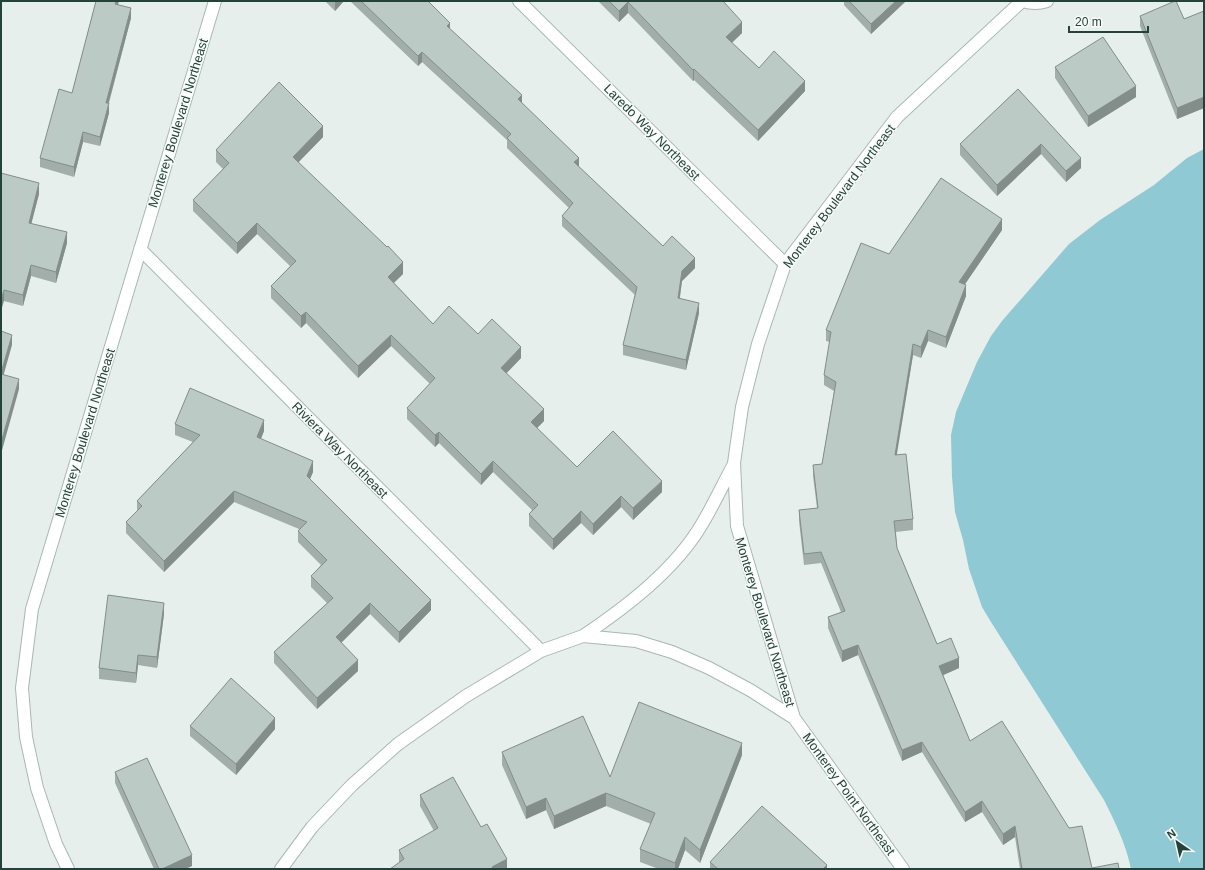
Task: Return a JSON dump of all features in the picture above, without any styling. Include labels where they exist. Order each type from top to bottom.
[{"type":"street","name":"Monterey Boulevard Northeast","points":[[68,869],[56,844],[37,788],[26,737],[22,688],[32,609],[215,1]]},
{"type":"street","name":"Laredo Way Northeast","points":[[519,1],[785,264]]},
{"type":"street","name":"Monterey Boulevard Northeast","points":[[794,718],[737,526],[734,463],[742,408],[758,344],[785,264],[897,117],[1022,1]]},
{"type":"street","points":[[1022,1],[1031,4],[1041,4],[1047,1]]},
{"type":"street","name":"Riviera Way Northeast","points":[[140,249],[541,651]]},
{"type":"street","name":"Monterey Boulevard Northeast","points":[[281,869],[312,827],[352,784],[398,744],[466,696],[541,651],[583,636],[615,614],[647,588],[678,556],[702,525],[734,463]]},
{"type":"street","name":"Monterey Boulevard Northeast","points":[[583,636],[636,641],[672,652],[709,668],[750,690],[794,718]]},
{"type":"street","name":"Monterey Point Northeast","points":[[794,718],[904,869]]},
{"type":"water","points":[[1204,149],[1204,869],[1131,869],[1123,842],[1104,800],[982,607],[969,569],[955,512],[951,435],[956,412],[977,362],[991,336],[1002,321],[1069,244],[1100,220],[1154,185],[1187,158]]},
{"type":"building","points":[[96,1],[116,1],[115,4],[131,8],[106,103],[109,103],[100,137],[83,132],[74,167],[40,158],[59,89],[72,93]]},
{"type":"building","points":[[361,1],[428,1],[450,23],[447,26],[522,95],[518,99],[579,158],[574,162],[663,246],[672,236],[695,258],[682,271],[678,298],[699,303],[686,360],[623,345],[637,287],[562,216],[573,203],[507,138],[511,134],[422,52],[418,56]]},
{"type":"building","points":[[609,1],[723,1],[742,22],[726,37],[759,68],[774,51],[805,81],[758,130],[694,69],[693,70],[628,2],[619,11]]},
{"type":"building","points":[[849,1],[896,1],[871,24]]},
{"type":"building","points":[[1175,1],[1184,19],[1204,11],[1204,97],[1177,108],[1140,16]]},
{"type":"building","points":[[1103,37],[1136,86],[1088,116],[1055,67]]},
{"type":"building","points":[[279,82],[323,126],[293,157],[387,247],[388,246],[403,262],[388,277],[433,324],[449,306],[478,334],[492,319],[521,347],[501,368],[544,409],[531,422],[577,467],[613,431],[662,481],[633,508],[621,496],[593,524],[581,511],[553,539],[529,514],[538,505],[493,461],[481,474],[439,432],[435,435],[407,408],[435,378],[391,335],[358,366],[306,312],[301,316],[271,286],[296,261],[257,223],[237,243],[193,200],[229,163],[216,150]]},
{"type":"building","points":[[1018,89],[1081,158],[1066,171],[1041,144],[997,185],[960,144]]},
{"type":"building","points":[[1,173],[39,183],[29,223],[67,232],[56,272],[31,265],[23,295],[4,290],[1,300]]},
{"type":"building","points":[[941,178],[1002,219],[959,282],[966,285],[946,337],[928,330],[921,347],[913,344],[895,455],[906,454],[913,519],[894,521],[897,548],[937,644],[951,638],[959,658],[939,666],[970,741],[1002,721],[1069,828],[1082,826],[1092,868],[1118,863],[1119,869],[1022,869],[1015,826],[1003,834],[982,801],[965,812],[922,742],[902,750],[858,645],[842,651],[828,617],[845,611],[821,552],[804,554],[799,510],[818,508],[813,465],[822,464],[836,382],[824,375],[831,332],[826,330],[861,243],[889,254]]},
{"type":"building","points":[[1,331],[12,335],[1,373]]},
{"type":"building","points":[[1,374],[19,379],[1,443]]},
{"type":"building","points":[[190,388],[264,420],[257,437],[313,461],[307,476],[431,600],[399,632],[370,603],[336,637],[358,660],[317,698],[274,652],[333,598],[311,576],[327,560],[298,531],[307,522],[234,491],[164,561],[126,522],[142,506],[137,501],[200,435],[175,424]]},
{"type":"building","points":[[108,595],[164,603],[157,657],[138,655],[136,673],[99,668]]},
{"type":"building","points":[[231,678],[275,718],[236,764],[190,726]]},
{"type":"building","points":[[639,702],[742,743],[700,850],[685,837],[675,863],[640,849],[655,813],[606,793],[554,816],[546,798],[526,807],[502,752],[583,716],[610,777]]},
{"type":"building","points":[[147,758],[192,855],[162,869],[159,869],[115,772]]},
{"type":"building","points":[[453,777],[481,827],[487,824],[507,859],[492,867],[493,869],[390,869],[404,859],[399,850],[438,828],[420,795]]},
{"type":"building","points":[[762,806],[827,865],[823,869],[718,869],[710,862]]}]
